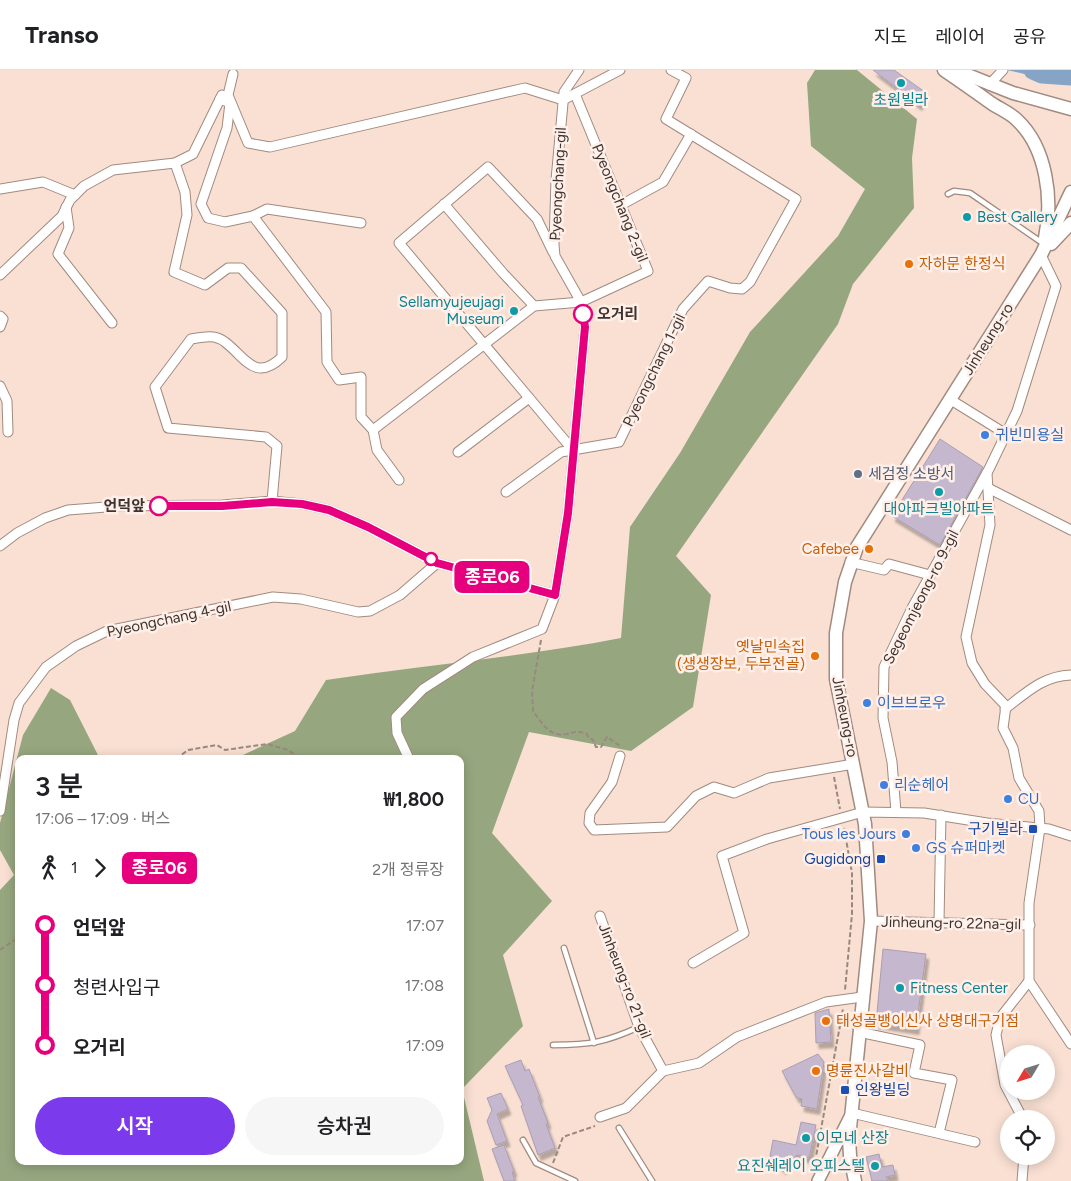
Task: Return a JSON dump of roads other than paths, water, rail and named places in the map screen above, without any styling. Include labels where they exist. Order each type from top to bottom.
[{"type":"main road","points":[[944,70],[1016,118],[1030,135],[1046,180],[1050,212],[1042,249]]},
{"type":"main road","points":[[955,70],[990,84],[1071,109]]},
{"type":"main road","name":"Jinheung-ro","points":[[855,1181],[850,1156],[852,1113],[862,996],[871,921],[863,812],[854,764],[844,726],[836,679],[836,633],[850,562],[857,547],[951,400],[1042,249],[1071,192]]},
{"type":"main road","points":[[1042,249],[1071,223]]},
{"type":"main road","points":[[818,1181],[852,1113]]},
{"type":"street","name":"Pyeongchang-gil","points":[[407,755],[397,733],[396,717],[414,697],[473,657],[542,629],[555,595],[568,513],[572,449],[585,327],[581,302],[555,256],[556,180],[564,92],[579,70]]},
{"type":"street","points":[[234,72],[228,95],[248,143],[270,147],[524,88],[563,100],[620,70]]},
{"type":"street","name":"Pyeongchang 1-gil","points":[[572,449],[608,446],[619,442],[683,309],[708,282],[742,289],[750,282],[796,198],[666,119],[686,78],[671,70]]},
{"type":"street","points":[[990,84],[1003,70]]},
{"type":"street","points":[[0,275],[62,216],[75,195],[84,186],[114,170],[175,163],[193,154],[234,72]]},
{"type":"street","name":"Pyeongchang 2-gil","points":[[575,94],[648,271],[581,302]]},
{"type":"street","points":[[220,98],[230,103]]},
{"type":"street","points":[[230,103],[227,128],[201,204],[208,218],[225,222],[253,216],[267,209],[361,223]]},
{"type":"street","points":[[621,205],[663,182],[691,134]]},
{"type":"street","points":[[175,163],[185,192],[187,215],[174,272],[205,285],[228,268],[241,268],[282,313],[282,357],[274,364],[259,368],[248,365],[224,341],[209,336],[191,339],[155,387],[168,428],[266,437],[278,446],[272,502]]},
{"type":"street","points":[[506,492],[561,452],[572,449],[399,243],[488,167],[537,220],[555,256]]},
{"type":"street","points":[[0,189],[42,182],[75,195]]},
{"type":"street","points":[[444,204],[502,273],[534,306]]},
{"type":"street","points":[[66,208],[69,228],[58,254],[112,323]]},
{"type":"street","points":[[253,216],[326,312],[327,362],[339,380],[361,377],[361,417],[373,430],[377,450],[399,480]]},
{"type":"street","name":"Segeomjeong-ro 9-gil","points":[[896,812],[892,762],[883,718],[884,667],[930,575],[987,473],[1017,411],[1056,286],[1042,249]]},
{"type":"street","points":[[373,430],[534,306],[581,302]]},
{"type":"street","points":[[0,316],[3,320],[0,327]]},
{"type":"street","points":[[0,386],[7,401],[8,432]]},
{"type":"street","points":[[458,452],[529,398]]},
{"type":"street","points":[[951,400],[1006,434]]},
{"type":"street","points":[[987,473],[990,524],[966,637],[972,662],[985,684],[1006,706],[1003,728],[1013,748],[1019,778],[1039,811],[1040,828]]},
{"type":"street","points":[[988,488],[1071,530]]},
{"type":"street","points":[[0,546],[17,533],[68,510],[119,506],[222,506],[272,502],[302,504],[329,510],[368,527],[437,563],[555,595]]},
{"type":"street","points":[[850,562],[884,570],[889,564],[930,575]]},
{"type":"street","name":"Pyeongchang 4-gil","points":[[0,810],[14,720],[19,703],[46,667],[76,646],[107,631],[273,597],[301,599],[358,612],[370,611],[400,595],[437,563]]},
{"type":"street","points":[[1006,709],[1041,683],[1055,676],[1071,675]]},
{"type":"street","points":[[620,756],[612,782],[590,814],[589,823],[594,830],[667,827],[696,796],[714,787],[734,793],[769,778],[854,764]]},
{"type":"street","points":[[693,963],[744,934],[722,856],[768,839],[863,812],[941,815],[987,823],[1040,828],[1071,836]]},
{"type":"street","points":[[939,922],[941,815]]},
{"type":"street","name":"Jinheung-ro 22na-gil","points":[[1029,982],[1029,903],[1040,828]]},
{"type":"street","name":"Jinheung-ro 21-gil","points":[[600,916],[639,1027],[663,1072]]},
{"type":"street","name":"Jinheung-ro 22na-gil","points":[[871,921],[1030,925]]},
{"type":"street","points":[[1019,1110],[1005,1085],[996,1035],[1000,1018],[1029,982],[1071,1044]]},
{"type":"street","points":[[599,1121],[626,1108],[663,1072],[698,1063],[737,1037],[826,1002],[862,996]]},
{"type":"street","points":[[859,1032],[920,1045],[914,1073],[952,1080],[939,1133]]},
{"type":"street","points":[[852,1113],[975,1142]]},
{"type":"street","points":[[1022,1181],[1023,1165]]},
{"type":"lane","points":[[948,194],[954,191],[970,193],[1042,249]]},
{"type":"lane","points":[[564,948],[594,1043]]},
{"type":"lane","points":[[554,1045],[594,1043],[611,1040],[639,1027]]},
{"type":"lane","points":[[619,1128],[652,1181]]},
{"type":"lane","points":[[523,1140],[536,1163],[575,1181]]},
{"type":"water","points":[[1007,70],[1045,70],[1071,77],[1071,85]]},
{"type":"waterway","points":[[1033,70],[1042,74],[1071,76]]},
{"type":"place","name":"초원빌라","points":[[901,83]]},
{"type":"place","name":"Best Gallery","points":[[967,217]]},
{"type":"place","name":"자하문 한정식","points":[[909,264]]},
{"type":"place","name":"Sellamyujeujagi Museum","points":[[514,311]]},
{"type":"place","name":"오거리","points":[[583,314]]},
{"type":"place","name":"귀빈미용실","points":[[985,435]]},
{"type":"place","name":"세검정 소방서","points":[[858,474]]},
{"type":"place","name":"대아파크빌아파트","points":[[939,492]]},
{"type":"place","name":"언덕앞","points":[[159,506]]},
{"type":"place","name":"Cafebee","points":[[869,549]]},
{"type":"place","name":"옛날민속집 (생생장보, 두부전골)","points":[[815,656]]},
{"type":"place","name":"이브브로우","points":[[867,703]]},
{"type":"place","name":"리순헤어","points":[[884,785]]},
{"type":"place","name":"CU","points":[[1008,799]]},
{"type":"place","name":"구기빌라","points":[[1033,829]]},
{"type":"place","name":"Tous les Jours","points":[[906,834]]},
{"type":"place","name":"GS 슈퍼마켓","points":[[916,848]]},
{"type":"place","name":"Gugidong","points":[[881,859]]},
{"type":"place","name":"Fitness Center","points":[[900,988]]},
{"type":"place","name":"태성골뱅이신사 상명대구기점","points":[[826,1021]]},
{"type":"place","name":"명륜진사갈비","points":[[816,1071]]},
{"type":"place","name":"인왕빌딩","points":[[845,1090]]},
{"type":"place","name":"이모네 산장","points":[[806,1138]]},
{"type":"place","name":"요진쉐레이 오피스텔","points":[[875,1166]]}]
